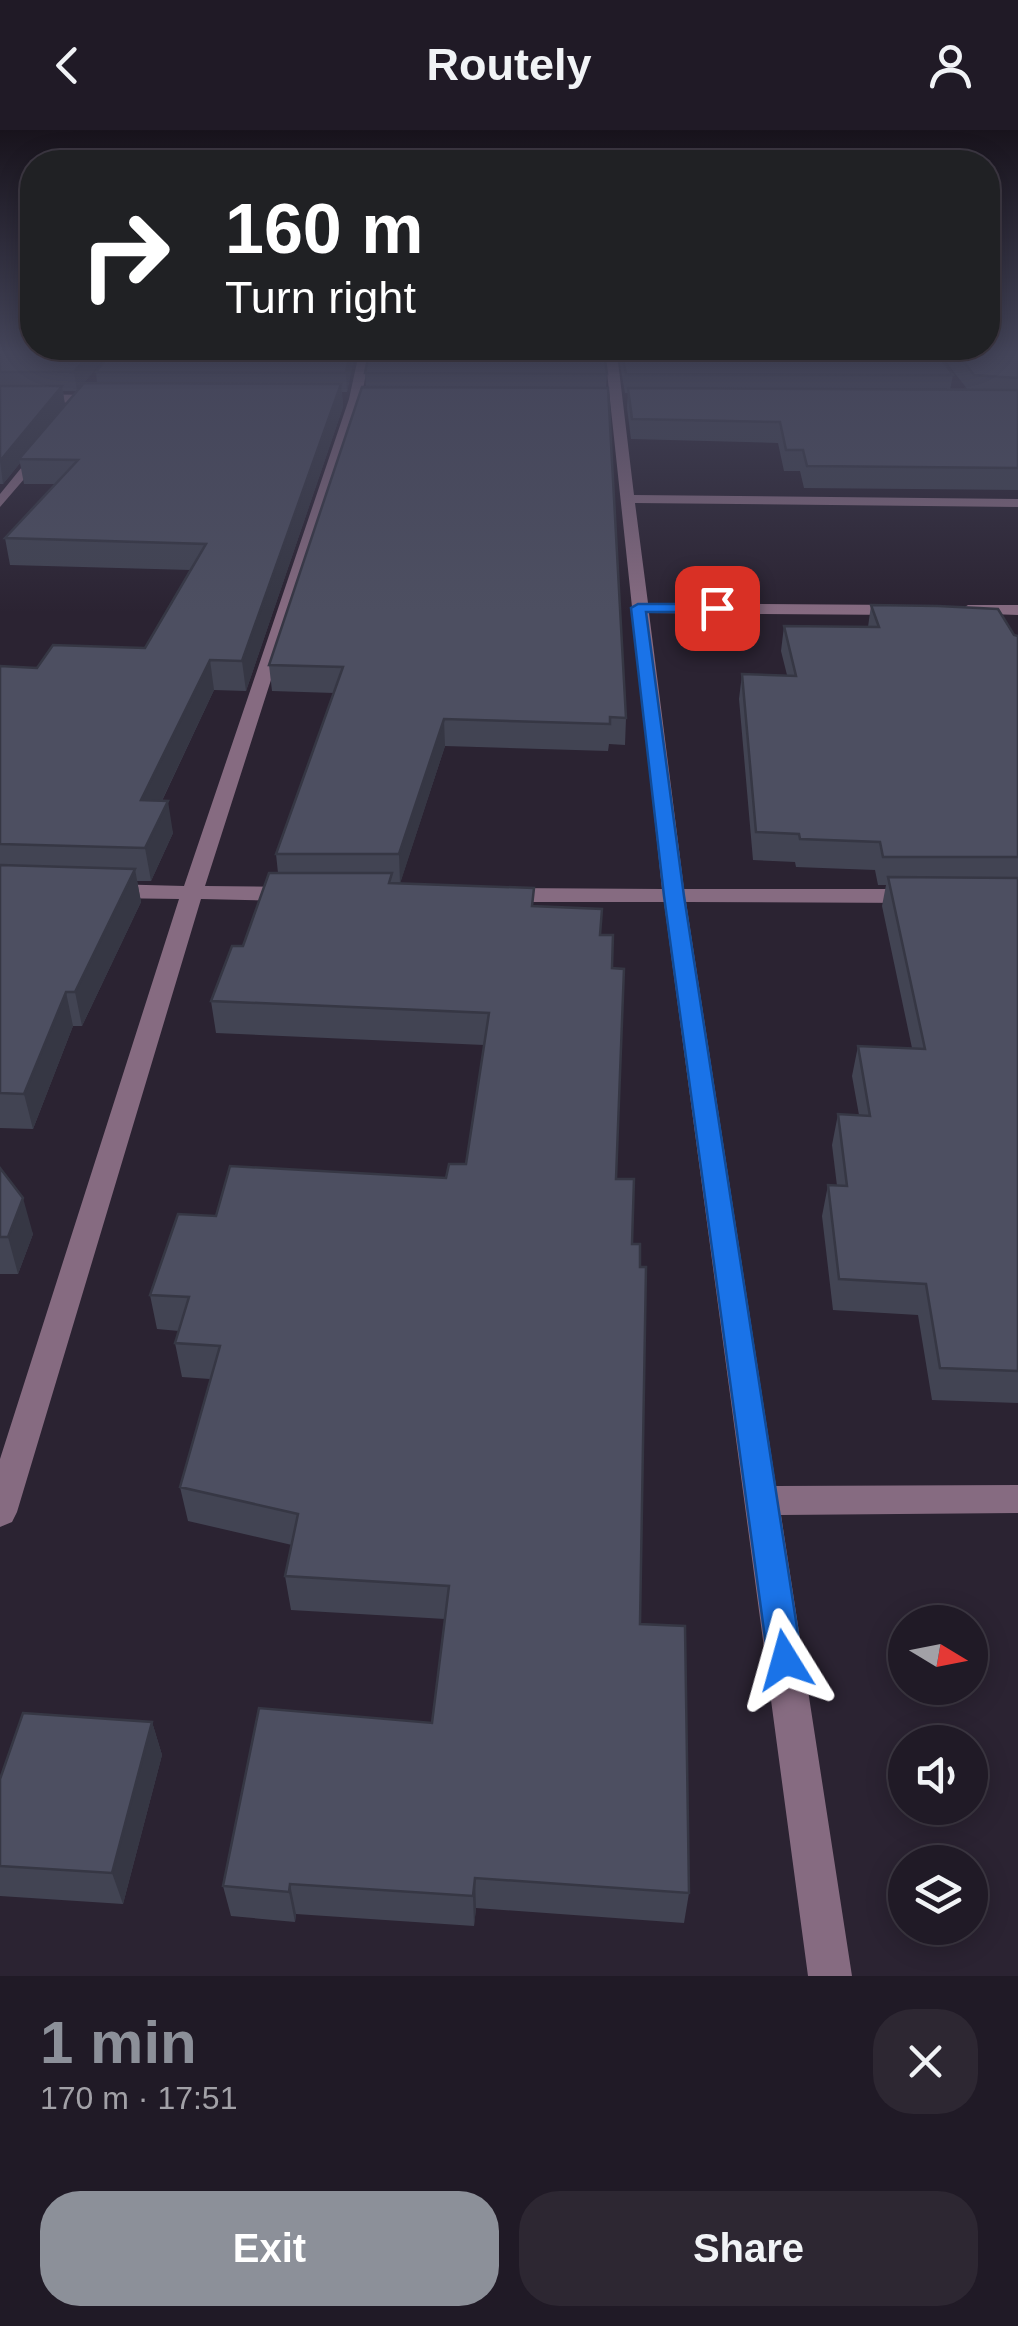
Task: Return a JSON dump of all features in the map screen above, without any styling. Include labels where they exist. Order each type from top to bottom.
[{"type":"street","points":[[0,1512],[192,893],[342,439]]},
{"type":"street","points":[[619,439],[674,896],[830,1976]]},
{"type":"street","points":[[0,503],[49,444]]},
{"type":"street","points":[[628,499],[1018,503]]},
{"type":"street","points":[[638,608],[913,610]]},
{"type":"street","points":[[952,610],[996,618],[1018,610]]},
{"type":"street","points":[[77,890],[308,894]]},
{"type":"street","points":[[482,895],[942,896]]},
{"type":"street","points":[[762,1501],[1018,1498]]},
{"type":"building","points":[[0,439],[18,439],[0,461]]},
{"type":"building","points":[[36,439],[321,439],[242,661],[210,660],[141,800],[168,801],[145,848],[0,844],[0,666],[37,668],[53,645],[145,648],[206,544],[5,538],[78,460],[19,459]]},
{"type":"building","points":[[345,439],[611,439],[626,718],[610,717],[610,724],[444,719],[399,854],[276,854],[343,667],[269,665]]},
{"type":"building","points":[[784,439],[1018,439],[1018,468],[807,466],[803,450],[786,450]]},
{"type":"building","points":[[871,605],[998,609],[1018,636],[1018,857],[883,857],[880,842],[800,839],[799,834],[756,832],[742,674],[796,676],[784,626],[879,627]]},
{"type":"building","points":[[0,865],[135,869],[75,992],[66,992],[24,1094],[0,1093]]},
{"type":"building","points":[[269,873],[392,873],[389,883],[534,888],[532,906],[602,909],[600,935],[613,935],[612,968],[624,969],[616,1179],[634,1179],[632,1244],[640,1244],[640,1267],[646,1267],[640,1624],[685,1626],[689,1893],[475,1878],[473,1896],[290,1884],[289,1892],[223,1886],[259,1708],[432,1723],[449,1586],[285,1576],[298,1514],[180,1487],[220,1346],[175,1343],[189,1297],[150,1295],[178,1214],[216,1216],[230,1166],[446,1178],[449,1164],[466,1164],[489,1013],[211,1001],[232,946],[243,946]]},
{"type":"building","points":[[888,877],[1018,878],[1018,1371],[940,1368],[926,1284],[839,1279],[828,1185],[847,1186],[838,1114],[870,1116],[858,1046],[925,1049]]},
{"type":"building","points":[[0,1168],[23,1198],[8,1237],[0,1237]]},
{"type":"building","points":[[23,1713],[152,1722],[112,1873],[0,1866],[0,1779]]},
{"type":"route","points":[[717,608],[638,608],[674,896],[785,1660]]}]
